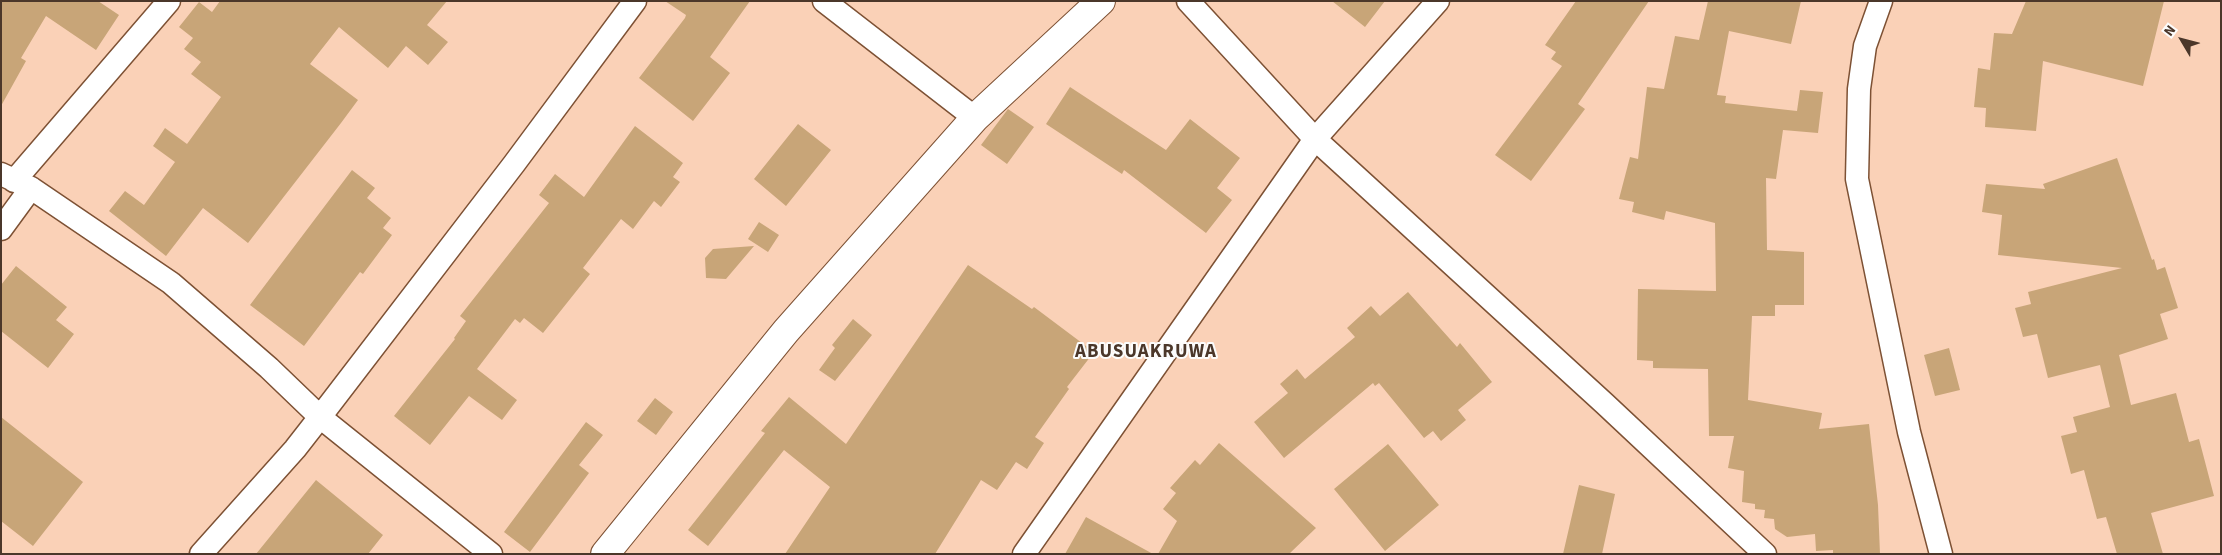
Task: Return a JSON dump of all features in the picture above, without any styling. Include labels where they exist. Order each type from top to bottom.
[{"type":"street","points":[[1,229],[16,181],[169,1]]},
{"type":"street","points":[[201,554],[295,449],[508,172],[635,1]]},
{"type":"street","points":[[824,1],[975,118]]},
{"type":"street","points":[[605,554],[786,331],[975,118],[1101,1]]},
{"type":"street","points":[[1188,1],[1315,139],[1605,404],[1765,554]]},
{"type":"street","points":[[1024,554],[1315,139],[1438,1]]},
{"type":"street","points":[[1881,1],[1865,46],[1859,89],[1857,179],[1909,432],[1941,554]]},
{"type":"street","points":[[16,181],[171,283],[269,368],[320,417],[491,554]]},
{"type":"building","points":[[1,1],[98,1],[119,15],[96,50],[46,16],[21,58],[26,61],[1,106]]},
{"type":"building","points":[[220,1],[447,1],[427,25],[448,42],[428,65],[406,46],[388,68],[339,27],[310,64],[358,100],[341,123],[248,243],[203,208],[166,256],[109,211],[125,191],[144,205],[175,162],[153,146],[165,128],[187,144],[221,97],[191,74],[201,62],[184,49],[193,38],[179,27],[199,2],[212,12]]},
{"type":"building","points":[[665,1],[750,1],[710,57],[730,73],[693,121],[639,78],[685,18],[686,15]]},
{"type":"building","points":[[1332,1],[1385,1],[1365,27]]},
{"type":"building","points":[[1576,1],[1649,1],[1578,104],[1585,109],[1531,181],[1495,155],[1562,66],[1551,59],[1556,52],[1545,45]]},
{"type":"building","points":[[1708,1],[1801,1],[1791,44],[1729,31],[1717,95],[1726,96],[1725,103],[1797,111],[1800,90],[1823,92],[1818,133],[1783,130],[1776,179],[1766,178],[1767,250],[1804,252],[1804,305],[1775,305],[1775,316],[1752,316],[1748,400],[1822,413],[1819,429],[1869,424],[1878,505],[1880,554],[1833,554],[1833,550],[1816,551],[1815,534],[1787,537],[1775,529],[1774,519],[1764,518],[1765,510],[1755,509],[1755,504],[1742,502],[1744,471],[1728,468],[1734,436],[1709,436],[1708,369],[1653,368],[1653,361],[1637,360],[1638,289],[1716,291],[1715,223],[1666,211],[1664,220],[1632,212],[1634,202],[1619,199],[1630,157],[1638,159],[1647,87],[1664,89],[1675,36],[1699,40]]},
{"type":"building","points":[[2026,1],[2164,1],[2143,86],[2043,61],[2036,131],[1985,127],[1986,108],[1974,107],[1978,68],[1990,70],[1994,33],[2012,34]]},
{"type":"building","points":[[1070,87],[1166,150],[1190,119],[1240,158],[1217,188],[1232,200],[1206,233],[1124,170],[1122,174],[1046,124]]},
{"type":"building","points":[[1008,109],[1034,127],[1007,164],[981,145]]},
{"type":"building","points":[[798,124],[831,150],[786,206],[754,179]]},
{"type":"building","points":[[635,126],[683,163],[673,177],[680,182],[661,207],[654,201],[633,229],[621,219],[583,268],[590,274],[543,333],[524,318],[520,323],[515,319],[477,369],[517,400],[502,420],[469,396],[430,445],[394,416],[455,339],[466,321],[460,316],[549,203],[539,195],[555,174],[584,197]]},
{"type":"building","points":[[2117,158],[2152,260],[2154,259],[2157,270],[2165,267],[2178,308],[2160,314],[2168,339],[2119,355],[2131,405],[2176,393],[2189,442],[2199,439],[2214,496],[2151,513],[2163,554],[2117,554],[2106,517],[2097,519],[2084,470],[2071,474],[2061,436],[2077,432],[2073,417],[2110,407],[2100,365],[2048,378],[2037,334],[2023,337],[2015,308],[2031,304],[2028,292],[2122,268],[1998,255],[2002,215],[1982,212],[1986,184],[2045,189],[2043,184]]},
{"type":"building","points":[[352,170],[375,188],[367,198],[391,218],[383,228],[392,235],[363,274],[360,272],[304,346],[250,305]]},
{"type":"building","points":[[759,222],[779,235],[768,252],[748,239]]},
{"type":"building","points":[[754,246],[726,279],[706,278],[705,258],[713,249]]},
{"type":"building","points":[[968,265],[1032,309],[1034,307],[1094,352],[1067,387],[1069,389],[1035,437],[1044,443],[1027,469],[1016,462],[997,490],[981,480],[935,554],[785,554],[830,487],[784,450],[708,546],[688,530],[765,433],[761,431],[789,397],[846,444]]},
{"type":"building","points":[[16,266],[67,307],[56,320],[74,334],[48,368],[1,331],[1,285]]},
{"type":"building","points":[[1408,292],[1457,347],[1460,343],[1492,382],[1458,410],[1466,420],[1441,441],[1433,431],[1424,438],[1379,383],[1375,386],[1373,383],[1284,458],[1254,422],[1288,393],[1280,384],[1297,369],[1305,379],[1355,337],[1347,328],[1371,306],[1380,316]]},
{"type":"building","points":[[853,319],[872,335],[835,381],[819,370],[835,348],[832,345]]},
{"type":"building","points":[[1949,348],[1960,390],[1935,396],[1924,355]]},
{"type":"building","points":[[655,398],[673,412],[656,435],[637,421]]},
{"type":"building","points":[[1,417],[83,482],[33,546],[1,521]]},
{"type":"building","points":[[586,422],[603,435],[579,465],[589,473],[530,552],[504,532]]},
{"type":"building","points":[[1219,443],[1316,528],[1289,554],[1158,554],[1177,521],[1163,509],[1176,493],[1170,488],[1195,460],[1200,465]]},
{"type":"building","points":[[1388,444],[1439,505],[1385,551],[1334,489]]},
{"type":"building","points":[[316,480],[383,535],[368,554],[256,554]]},
{"type":"building","points":[[1579,485],[1615,494],[1602,554],[1563,554]]},
{"type":"building","points":[[1086,517],[1153,554],[1065,554]]},
{"type":"district","name":"ABUSUAKRUWA","points":[[1146,353]]}]
